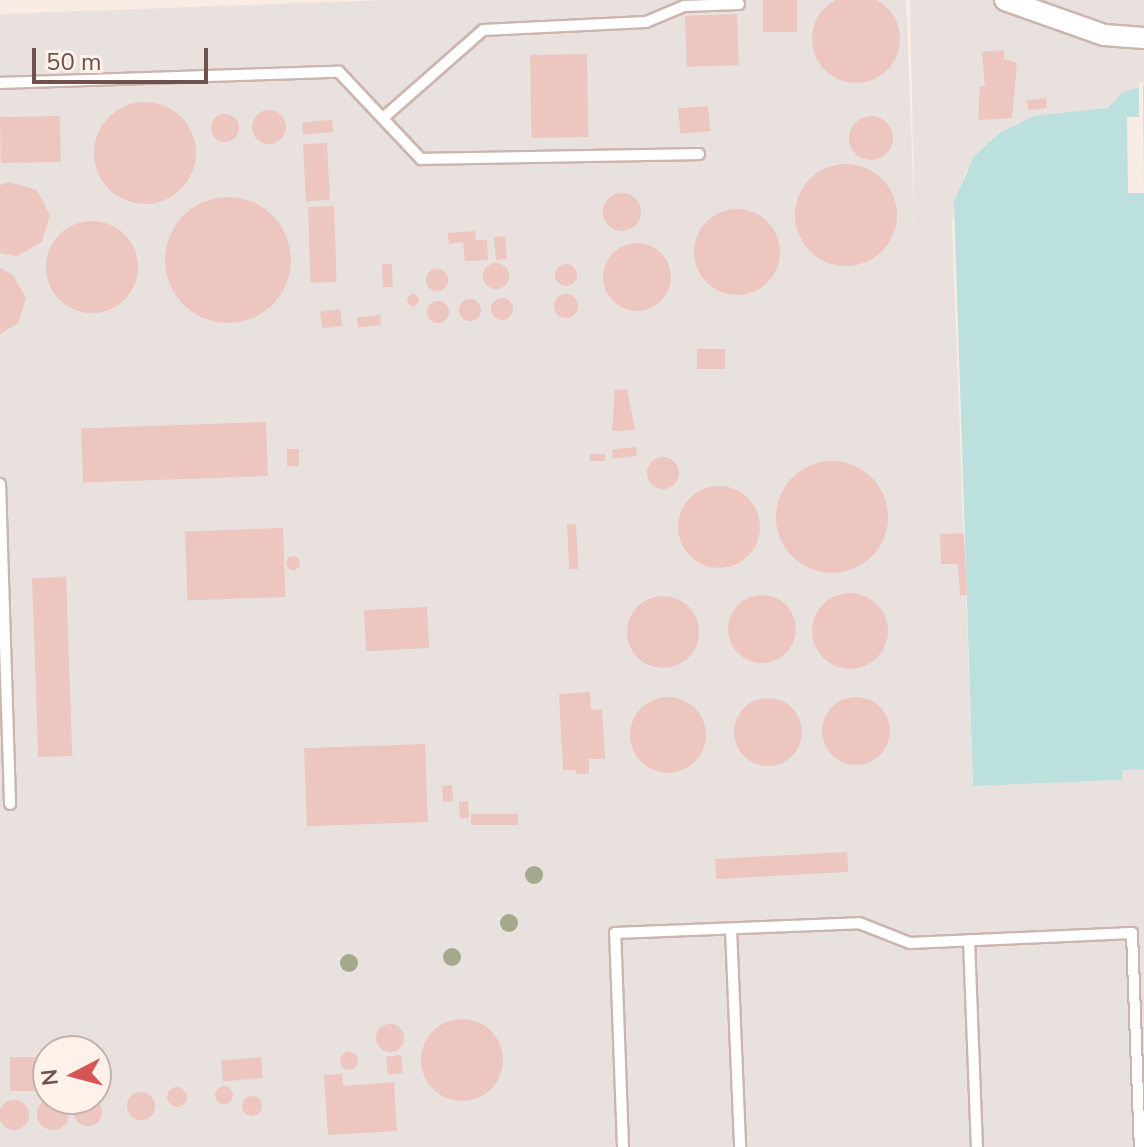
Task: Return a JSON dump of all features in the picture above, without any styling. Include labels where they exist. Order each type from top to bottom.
[{"type":"street","points":[[1005,0],[1104,35],[1144,38]]},
{"type":"lane","points":[[383,118],[483,30],[646,22],[684,6],[739,4]]},
{"type":"lane","points":[[0,83],[339,72],[421,159],[699,154]]},
{"type":"lane","points":[[0,484],[10,804]]},
{"type":"lane","points":[[623,1147],[615,933],[859,923],[910,943],[1132,933],[1140,1147]]},
{"type":"lane","points":[[731,929],[740,1147]]},
{"type":"lane","points":[[969,940],[977,1147]]},
{"type":"shaded area","points":[[388,0],[906,0],[915,233],[910,0],[1144,0],[1144,115],[1020,122],[1001,132],[965,172],[952,221],[973,786],[1121,780],[1121,770],[1144,769],[1144,1147],[0,1147],[0,14]]},
{"type":"water","points":[[1144,86],[1144,769],[1122,770],[1122,780],[973,786],[954,202],[974,156],[1001,132],[1034,116],[1108,108],[1122,93]]},
{"type":"pier","points":[[1143,82],[1144,193],[1128,193],[1127,117],[1139,117],[1139,83]]},
{"type":"building","points":[[856,-5],[873,-1],[887,8],[896,22],[900,39],[896,56],[887,70],[873,79],[856,83],[839,79],[825,70],[816,56],[812,39],[816,22],[825,8],[839,-1]]},
{"type":"building","points":[[763,0],[797,0],[797,32],[763,32]]},
{"type":"building","points":[[737,14],[739,65],[687,67],[685,16]]},
{"type":"building","points":[[1004,50],[1004,59],[1017,63],[1012,118],[978,120],[980,86],[985,86],[982,52]]},
{"type":"building","points":[[587,54],[588,137],[531,138],[530,55]]},
{"type":"building","points":[[1046,98],[1047,108],[1028,110],[1027,100]]},
{"type":"building","points":[[145,102],[165,106],[181,117],[192,133],[196,153],[192,173],[181,189],[165,200],[145,204],[125,200],[109,189],[98,173],[94,153],[98,133],[109,117],[125,106]]},
{"type":"building","points":[[708,106],[710,131],[680,134],[678,109]]},
{"type":"building","points":[[269,110],[281,115],[286,127],[281,139],[269,144],[257,139],[252,127],[257,115]]},
{"type":"building","points":[[225,114],[235,118],[239,128],[235,138],[225,142],[215,138],[211,128],[215,118]]},
{"type":"building","points":[[60,116],[61,162],[1,163],[0,117]]},
{"type":"building","points":[[871,116],[887,122],[893,138],[887,154],[871,160],[855,154],[849,138],[855,122]]},
{"type":"building","points":[[332,120],[333,132],[303,135],[302,123]]},
{"type":"building","points":[[327,143],[330,200],[306,201],[303,144]]},
{"type":"building","points":[[846,164],[865,168],[882,179],[893,196],[897,215],[893,234],[882,251],[865,262],[846,266],[827,262],[810,251],[799,234],[795,215],[799,196],[810,179],[827,168]]},
{"type":"building","points":[[10,182],[37,190],[50,215],[42,242],[17,256],[0,253],[0,185]]},
{"type":"building","points":[[622,193],[636,198],[641,212],[636,226],[622,231],[608,226],[603,212],[608,198]]},
{"type":"building","points":[[228,197],[252,201],[273,215],[287,236],[291,260],[287,284],[273,305],[252,319],[228,323],[204,319],[183,305],[169,284],[165,260],[169,236],[183,215],[204,201]]},
{"type":"building","points":[[334,206],[337,282],[311,283],[308,207]]},
{"type":"building","points":[[729,209],[745,209],[768,221],[777,235],[780,252],[777,269],[768,283],[745,295],[729,295],[713,288],[701,276],[694,260],[694,244],[701,228],[713,216]]},
{"type":"building","points":[[92,221],[110,224],[125,234],[135,249],[138,267],[135,285],[125,300],[110,310],[92,313],[74,310],[59,300],[49,285],[46,267],[49,249],[59,234],[74,224]]},
{"type":"building","points":[[475,231],[476,240],[487,240],[488,260],[465,261],[463,242],[449,244],[448,233]]},
{"type":"building","points":[[505,236],[507,259],[496,260],[494,237]]},
{"type":"building","points":[[637,243],[661,253],[671,277],[661,301],[637,311],[613,301],[603,277],[613,253]]},
{"type":"building","points":[[496,263],[505,267],[509,276],[505,285],[496,289],[487,285],[483,276],[487,267]]},
{"type":"building","points":[[382,264],[392,264],[393,287],[383,287]]},
{"type":"building","points":[[566,264],[574,267],[577,275],[574,283],[566,286],[558,283],[555,275],[558,267]]},
{"type":"building","points":[[0,268],[13,275],[26,298],[18,323],[0,334]]},
{"type":"building","points":[[437,269],[445,272],[448,280],[445,288],[437,291],[429,288],[426,280],[429,272]]},
{"type":"building","points":[[413,294],[419,300],[413,306],[407,300]]},
{"type":"building","points":[[566,294],[574,298],[578,306],[574,314],[566,318],[558,314],[554,306],[558,298]]},
{"type":"building","points":[[502,298],[510,301],[513,309],[510,317],[502,320],[494,317],[491,309],[494,301]]},
{"type":"building","points":[[470,299],[478,302],[481,310],[478,318],[470,321],[462,318],[459,310],[462,302]]},
{"type":"building","points":[[438,301],[449,312],[438,323],[427,312]]},
{"type":"building","points":[[340,309],[342,326],[322,328],[320,311]]},
{"type":"building","points":[[380,315],[381,325],[358,327],[357,317]]},
{"type":"building","points":[[697,349],[725,349],[725,369],[697,369]]},
{"type":"building","points":[[627,389],[635,430],[612,431],[615,390]]},
{"type":"building","points":[[266,422],[268,476],[83,482],[81,428]]},
{"type":"building","points":[[636,447],[637,456],[613,458],[612,450]]},
{"type":"building","points":[[287,449],[299,449],[299,466],[287,466]]},
{"type":"building","points":[[590,454],[605,454],[605,461],[590,461]]},
{"type":"building","points":[[663,457],[675,461],[679,473],[675,485],[663,489],[651,485],[647,473],[651,461]]},
{"type":"building","points":[[832,461],[854,465],[872,477],[884,495],[888,517],[884,539],[872,557],[854,569],[832,573],[810,569],[792,557],[780,539],[776,517],[780,495],[792,477],[810,465]]},
{"type":"building","points":[[719,486],[735,489],[748,498],[757,511],[760,527],[757,543],[748,556],[735,565],[719,568],[703,565],[690,556],[681,543],[678,527],[681,511],[690,498],[703,489]]},
{"type":"building","points":[[567,524],[576,524],[578,569],[569,569]]},
{"type":"building","points":[[283,528],[285,597],[187,600],[185,531]]},
{"type":"building","points":[[964,533],[967,595],[960,595],[958,564],[941,564],[940,534]]},
{"type":"building","points":[[293,556],[300,563],[293,570],[286,563]]},
{"type":"building","points":[[66,577],[72,756],[38,757],[32,578]]},
{"type":"building","points":[[843,593],[857,593],[871,599],[882,610],[888,631],[885,646],[877,658],[857,669],[843,669],[829,663],[818,652],[812,638],[812,624],[818,610],[829,599]]},
{"type":"building","points":[[762,595],[786,605],[796,629],[786,653],[762,663],[738,653],[728,629],[738,605]]},
{"type":"building","points":[[663,596],[683,602],[693,612],[699,632],[693,652],[683,662],[663,668],[643,662],[633,652],[627,632],[633,612],[643,602]]},
{"type":"building","points":[[427,607],[429,648],[366,651],[364,610]]},
{"type":"building","points":[[590,692],[591,710],[602,709],[605,759],[589,759],[589,774],[576,774],[576,770],[563,770],[559,694]]},
{"type":"building","points":[[668,697],[683,700],[695,708],[703,720],[706,735],[703,750],[695,762],[683,770],[668,773],[653,770],[641,762],[633,750],[630,735],[633,720],[641,708],[653,700]]},
{"type":"building","points":[[856,697],[880,707],[890,731],[880,755],[856,765],[832,755],[822,731],[832,707]]},
{"type":"building","points":[[768,698],[792,708],[802,732],[792,756],[768,766],[744,756],[734,732],[744,708]]},
{"type":"building","points":[[425,744],[428,822],[307,826],[304,748]]},
{"type":"building","points":[[452,785],[453,801],[443,802],[442,786]]},
{"type":"building","points":[[459,801],[468,801],[469,818],[460,818]]},
{"type":"building","points":[[471,814],[518,814],[518,825],[471,825]]},
{"type":"building","points":[[847,852],[848,872],[716,879],[715,859]]},
{"type":"building","points":[[462,1019],[478,1023],[491,1031],[499,1044],[503,1060],[499,1076],[491,1089],[478,1097],[462,1101],[446,1097],[433,1089],[425,1076],[421,1060],[425,1044],[433,1031],[446,1023]]},
{"type":"building","points":[[390,1024],[400,1028],[404,1038],[400,1048],[390,1052],[380,1048],[376,1038],[380,1028]]},
{"type":"building","points":[[345,1052],[353,1052],[358,1061],[356,1068],[345,1070],[340,1065],[340,1057]]},
{"type":"building","points":[[401,1055],[403,1073],[388,1074],[386,1057]]},
{"type":"building","points":[[10,1057],[32,1057],[32,1091],[10,1091]]},
{"type":"building","points":[[261,1057],[263,1078],[223,1081],[221,1060]]},
{"type":"building","points":[[342,1074],[343,1086],[394,1082],[397,1131],[328,1135],[324,1075]]},
{"type":"building","points":[[224,1086],[233,1095],[224,1104],[215,1095]]},
{"type":"building","points":[[177,1087],[184,1090],[187,1097],[184,1104],[177,1107],[170,1104],[167,1097],[170,1090]]},
{"type":"building","points":[[141,1092],[151,1096],[155,1106],[151,1116],[141,1120],[131,1116],[127,1106],[131,1096]]},
{"type":"building","points":[[252,1096],[259,1099],[262,1106],[259,1113],[252,1116],[245,1113],[242,1106],[245,1099]]},
{"type":"building","points":[[14,1100],[25,1104],[29,1115],[25,1126],[14,1130],[3,1126],[-1,1115],[3,1104]]},
{"type":"building","points":[[37,1115],[69,1115],[64,1125],[53,1130],[39,1120]]},
{"type":"building","points":[[101,1115],[98,1122],[88,1126],[78,1122],[75,1117]]}]
